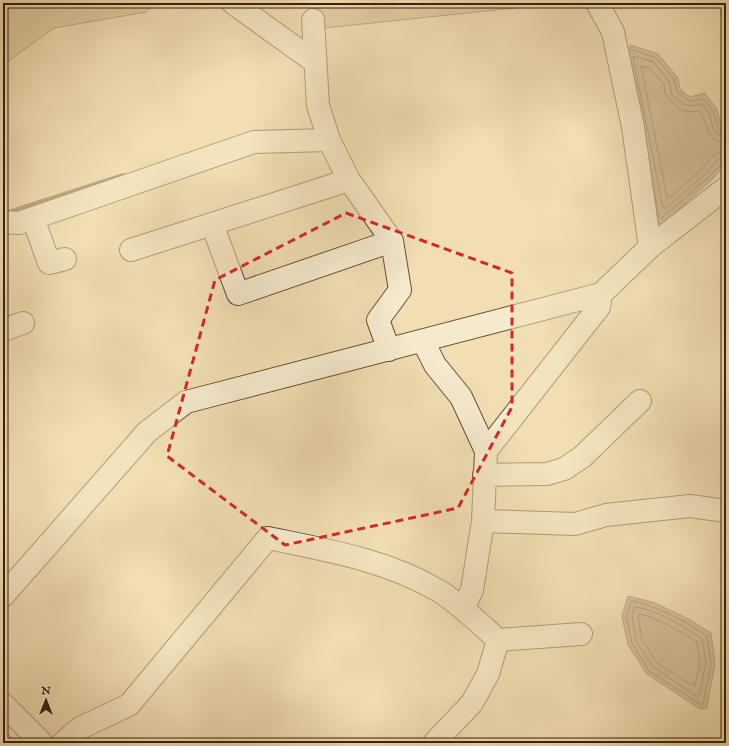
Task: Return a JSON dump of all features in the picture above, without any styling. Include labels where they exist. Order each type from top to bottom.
[{"type":"street","points":[[233,3],[315,62]]},
{"type":"street","points":[[598,3],[613,32],[633,127],[650,247]]},
{"type":"street","points":[[312,20],[318,105],[329,140],[349,180],[392,241],[400,290],[378,320],[389,350]]},
{"type":"street","points":[[3,222],[19,222],[33,218],[254,142],[329,140]]},
{"type":"street","points":[[131,250],[349,180]]},
{"type":"street","points":[[3,596],[147,432],[186,402],[601,294],[650,247],[726,188]]},
{"type":"street","points":[[33,218],[49,263],[65,259]]},
{"type":"street","points":[[212,224],[238,294],[392,241]]},
{"type":"street","points":[[486,451],[599,308],[601,294]]},
{"type":"street","points":[[423,341],[435,365],[461,397],[486,451],[483,521],[472,590],[463,609]]},
{"type":"street","points":[[484,475],[547,474],[564,469],[582,457],[640,401]]},
{"type":"street","points":[[483,521],[575,524],[606,515],[690,506],[726,511]]},
{"type":"street","points":[[63,743],[80,728],[129,705],[268,538],[347,554],[398,571],[439,591],[463,609],[498,640],[581,634]]},
{"type":"street","points":[[434,743],[472,703],[488,674],[498,640]]},
{"type":"street","points":[[3,704],[42,743]]},
{"type":"highlighted area","points":[[346,213],[512,273],[512,407],[458,508],[285,545],[167,456],[215,280]]},
{"type":"shaded area","points":[[3,3],[156,3],[146,12],[54,28],[3,65]]},
{"type":"shaded area","points":[[318,3],[524,3],[524,7],[315,29]]},
{"type":"water","points":[[631,45],[658,54],[678,78],[680,89],[690,97],[705,93],[717,109],[721,126],[726,129],[726,164],[713,179],[662,224],[656,222],[622,53]]},
{"type":"water","points":[[628,596],[655,603],[690,620],[711,633],[715,663],[707,708],[700,709],[647,674],[628,645],[622,616]]},
{"type":"waterway","points":[[11,212],[123,176]]},
{"type":"railway","points":[[3,732],[14,743]]}]
